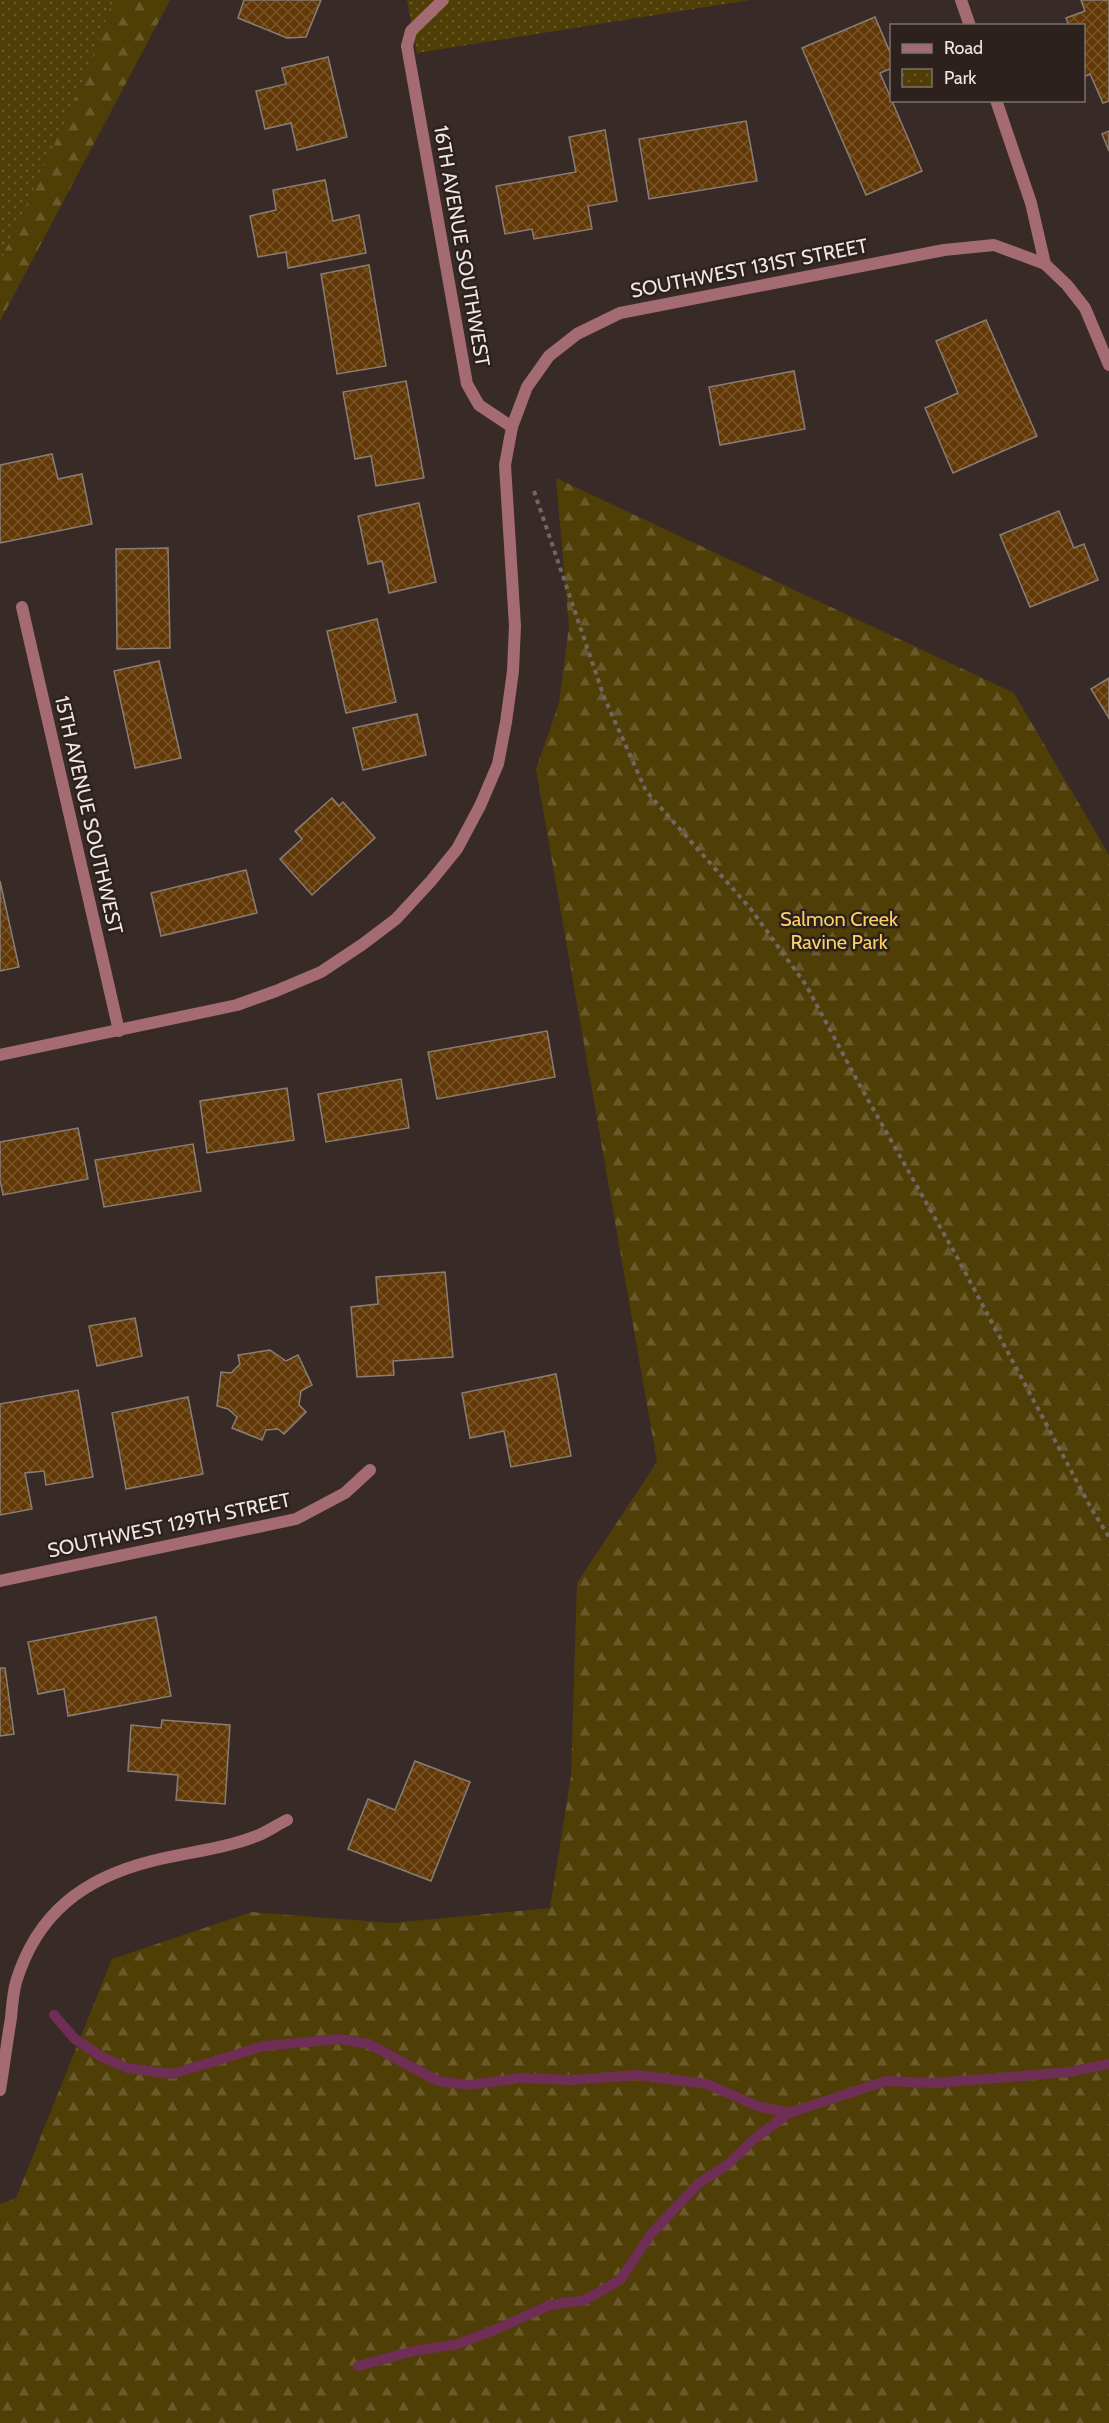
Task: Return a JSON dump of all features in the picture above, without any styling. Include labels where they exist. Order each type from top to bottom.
[{"type":"street","name":"16TH AVENUE SOUTHWEST","points":[[443,0],[411,31],[407,46],[466,384],[479,405],[512,427]]},
{"type":"street","points":[[961,0],[969,24]]},
{"type":"street","points":[[997,102],[1031,202],[1045,264],[1067,285],[1085,308],[1109,364]]},
{"type":"street","name":"SOUTHWEST 131ST STREET","points":[[512,427],[527,387],[549,356],[577,334],[620,313],[944,250],[994,245],[1045,264]]},
{"type":"street","points":[[0,1055],[237,1005],[321,972],[396,919],[457,849],[480,806],[498,764],[513,671],[515,626],[505,465],[512,427]]},
{"type":"street","name":"15TH AVENUE SOUTHWEST","points":[[22,607],[119,1031]]},
{"type":"street","name":"SOUTHWEST 129TH STREET","points":[[0,1581],[296,1519],[345,1493],[370,1470]]},
{"type":"street","points":[[0,2090],[16,1983],[38,1933],[55,1910],[86,1886],[118,1871],[151,1861],[232,1844],[259,1835],[286,1820]]},
{"type":"path","points":[[531,483],[604,697],[646,791],[750,908],[806,985],[957,1257],[1091,1508],[1109,1537]]},
{"type":"green space","points":[[0,0],[170,0],[0,321]]},
{"type":"green space","points":[[0,0],[113,0],[84,80],[0,262]]},
{"type":"green space","points":[[407,0],[750,0],[417,53]]},
{"type":"green space","name":"Salmon Creek Ravine Park","points":[[556,478],[1014,693],[1109,855],[1109,2423],[0,2423],[0,2204],[16,2198],[112,1959],[252,1912],[392,1923],[550,1908],[571,1776],[577,1583],[657,1462],[536,769],[559,703],[569,627]]},
{"type":"building","points":[[244,0],[321,0],[306,37],[287,38],[238,18]]},
{"type":"building","points":[[1081,0],[1109,0],[1109,101],[1103,103],[1090,74],[1085,76],[1085,24],[1068,24],[1066,18],[1085,11]]},
{"type":"building","points":[[875,17],[890,52],[890,69],[880,73],[890,96],[890,102],[892,102],[922,171],[866,195],[802,48]]},
{"type":"building","points":[[328,57],[347,137],[297,150],[291,123],[265,129],[256,91],[286,84],[282,68]]},
{"type":"building","points":[[746,121],[757,181],[649,199],[639,139]]},
{"type":"building","points":[[605,130],[617,201],[588,206],[592,229],[534,239],[532,229],[505,234],[496,186],[576,172],[569,137]]},
{"type":"building","points":[[1109,131],[1109,151],[1102,134]]},
{"type":"building","points":[[325,180],[333,221],[359,215],[366,253],[288,268],[286,252],[258,257],[250,216],[276,210],[273,190]]},
{"type":"building","points":[[369,265],[386,366],[337,374],[321,274]]},
{"type":"building","points":[[986,320],[1037,436],[953,473],[925,408],[958,393],[936,341]]},
{"type":"building","points":[[794,371],[805,429],[720,445],[709,387]]},
{"type":"building","points":[[406,381],[424,478],[376,486],[371,456],[355,459],[343,392]]},
{"type":"building","points":[[52,454],[58,479],[82,474],[92,524],[0,543],[0,465]]},
{"type":"building","points":[[419,503],[436,582],[389,593],[382,561],[368,564],[358,516]]},
{"type":"building","points":[[1059,511],[1074,548],[1084,544],[1098,580],[1030,607],[1000,535]]},
{"type":"building","points":[[168,548],[170,648],[117,649],[116,549]]},
{"type":"building","points":[[377,619],[396,702],[346,713],[327,631]]},
{"type":"building","points":[[159,661],[181,758],[135,768],[114,671]]},
{"type":"building","points":[[1109,678],[1109,718],[1091,689]]},
{"type":"building","points":[[417,714],[426,755],[363,770],[353,728]]},
{"type":"building","points":[[332,798],[339,806],[343,802],[375,838],[312,895],[280,859],[302,839],[295,831]]},
{"type":"building","points":[[246,870],[257,913],[161,936],[151,893]]},
{"type":"building","points":[[0,881],[19,967],[0,971]]},
{"type":"building","points":[[547,1031],[555,1077],[437,1099],[428,1052]]},
{"type":"building","points":[[401,1079],[409,1128],[326,1142],[318,1094]]},
{"type":"building","points":[[287,1088],[294,1140],[207,1153],[200,1101]]},
{"type":"building","points":[[78,1128],[88,1179],[3,1195],[0,1180],[0,1142]]},
{"type":"building","points":[[193,1144],[201,1191],[104,1207],[95,1160]]},
{"type":"building","points":[[445,1272],[453,1357],[393,1361],[394,1375],[357,1377],[351,1307],[378,1304],[376,1277]]},
{"type":"building","points":[[135,1318],[142,1356],[97,1366],[89,1326]]},
{"type":"building","points":[[270,1350],[286,1361],[298,1355],[312,1385],[301,1391],[299,1405],[306,1412],[284,1434],[278,1429],[266,1430],[262,1440],[232,1428],[237,1417],[228,1409],[217,1406],[221,1372],[231,1373],[240,1364],[238,1355]]},
{"type":"building","points":[[556,1374],[571,1456],[511,1467],[504,1431],[470,1438],[462,1393]]},
{"type":"building","points":[[78,1390],[93,1477],[46,1485],[44,1471],[25,1473],[32,1509],[0,1515],[0,1404]]},
{"type":"building","points":[[188,1397],[203,1474],[126,1489],[112,1413]]},
{"type":"building","points":[[156,1617],[171,1696],[68,1716],[64,1689],[38,1694],[28,1642]]},
{"type":"building","points":[[0,1668],[5,1668],[14,1734],[0,1736]]},
{"type":"building","points":[[162,1720],[230,1725],[225,1804],[176,1800],[178,1775],[128,1771],[131,1725],[161,1728]]},
{"type":"building","points":[[415,1761],[470,1782],[431,1881],[348,1849],[368,1799],[395,1810]]},
{"type":"waterway","points":[[54,2015],[75,2039],[102,2057],[127,2068],[172,2074],[264,2046],[339,2039],[369,2044],[438,2081],[469,2085],[521,2078],[573,2080],[637,2075],[707,2084],[757,2106],[789,2113],[886,2081],[936,2083],[1069,2072],[1109,2064]]},
{"type":"waterway","points":[[358,2366],[414,2351],[458,2344],[550,2305],[585,2300],[620,2280],[651,2234],[699,2183],[727,2165],[754,2139],[789,2113]]}]
